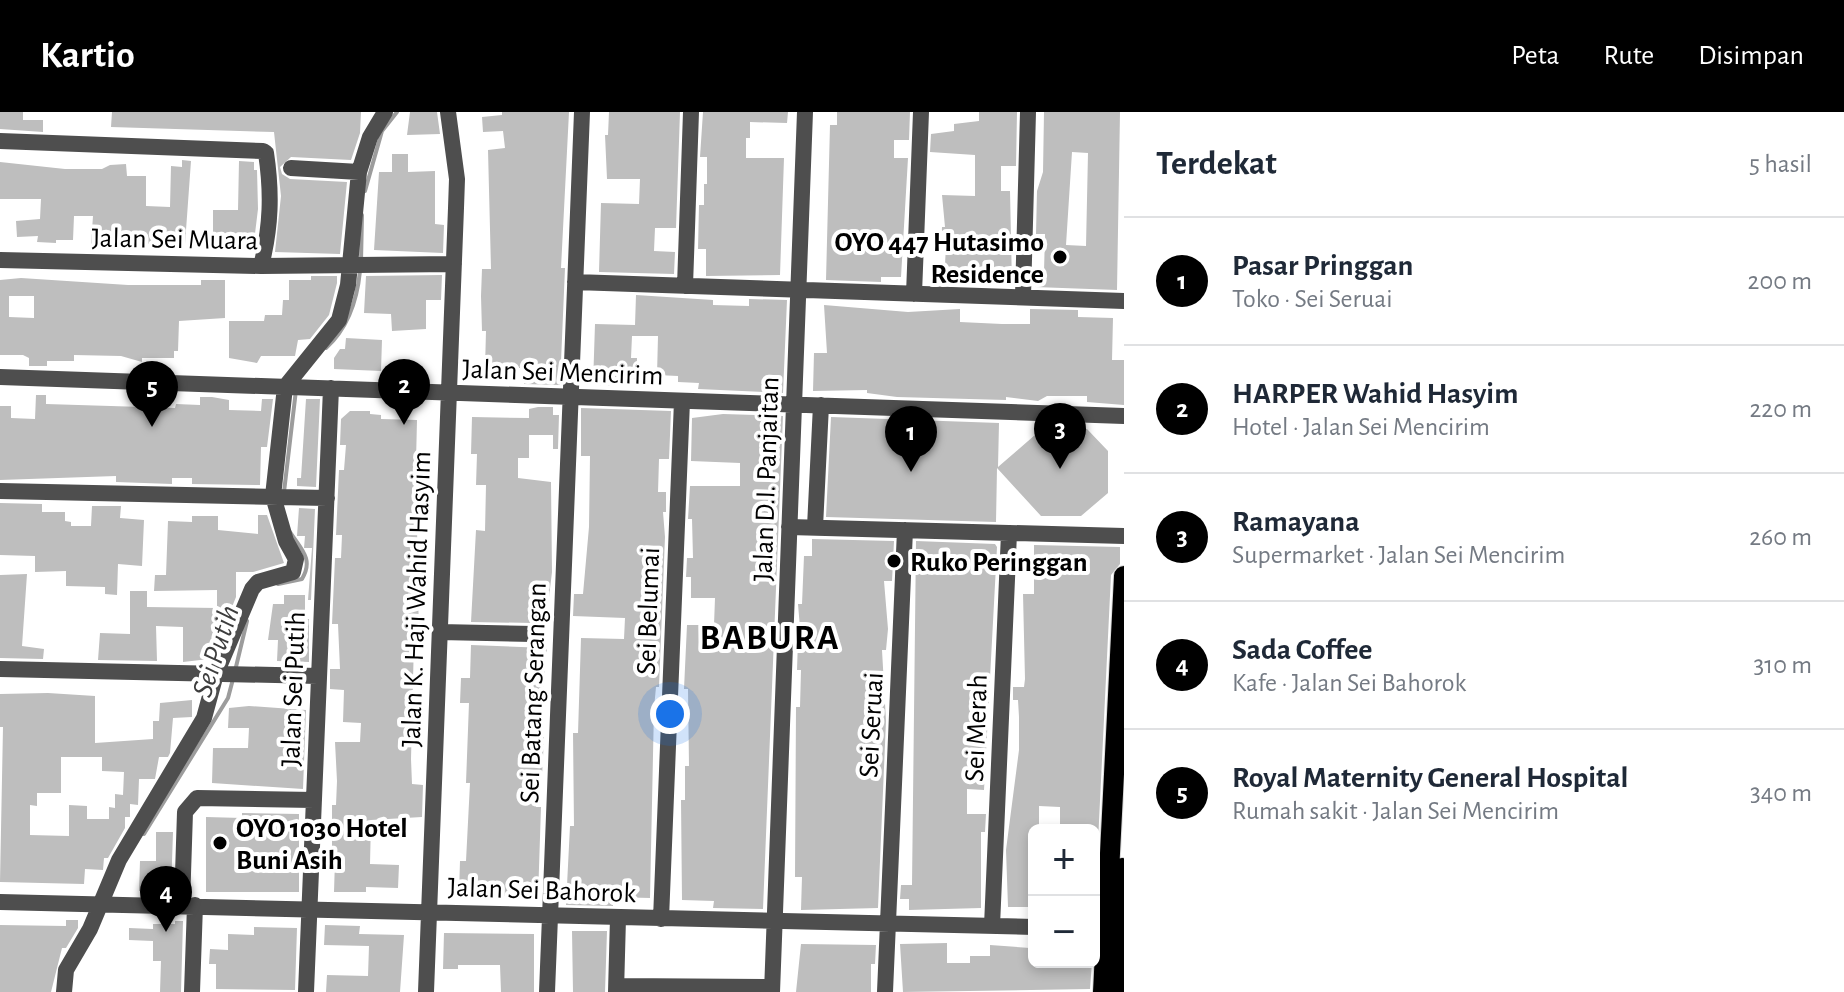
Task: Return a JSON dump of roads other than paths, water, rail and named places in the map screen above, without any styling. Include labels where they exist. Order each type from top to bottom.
[{"type":"main road","points":[[1118,992],[1112,927],[1124,576]]},
{"type":"main road","points":[[1103,992],[1124,818]]},
{"type":"street","points":[[64,992],[66,970],[106,903],[119,860],[204,718],[216,674],[252,589],[267,578],[287,576],[295,566],[281,496],[281,452],[292,387],[339,320],[356,265],[359,172],[370,137],[385,112]]},
{"type":"street","name":"Jalan K. Haji Wahid Hasyim","points":[[426,992],[457,179],[448,112]]},
{"type":"street","name":"Sei Batang Serangan","points":[[547,992],[582,112]]},
{"type":"street","points":[[685,286],[691,112]]},
{"type":"street","name":"Jalan D.I. Panjaitan","points":[[772,989],[805,112]]},
{"type":"street","points":[[914,294],[921,112]]},
{"type":"street","points":[[1023,296],[1028,112]]},
{"type":"street","points":[[0,141],[256,150],[266,153],[270,228],[261,266]]},
{"type":"street","points":[[291,168],[359,172]]},
{"type":"street","name":"Jalan Sei Muara","points":[[0,260],[261,266],[454,264]]},
{"type":"street","points":[[575,282],[1124,301]]},
{"type":"street","name":"Jalan Sei Mencirim","points":[[0,377],[1124,416]]},
{"type":"street","name":"Jalan Sei Putih","points":[[306,992],[331,388]]},
{"type":"street","name":"Sei Belumai","points":[[661,919],[682,401]]},
{"type":"street","points":[[815,527],[821,405]]},
{"type":"street","points":[[0,491],[327,498]]},
{"type":"street","points":[[789,527],[1124,536]]},
{"type":"street","name":"Sei Seruai","points":[[885,992],[905,530]]},
{"type":"street","name":"Sei Merah","points":[[992,926],[1009,533]]},
{"type":"street","points":[[440,632],[533,634]]},
{"type":"street","points":[[0,669],[318,676]]},
{"type":"street","points":[[192,992],[185,812],[189,804],[197,798],[314,800]]},
{"type":"street","name":"Jalan Sei Bahorok","points":[[0,902],[1028,927]]},
{"type":"street","points":[[618,918],[616,989],[772,989]]},
{"type":"waterway","name":"Sei Putih","points":[[365,191],[382,131],[397,112]]},
{"type":"waterway","name":"Sei Putih","points":[[361,262],[362,215]]},
{"type":"waterway","name":"Sei Putih","points":[[326,348],[350,314],[360,271]]},
{"type":"waterway","name":"Sei Putih","points":[[284,492],[296,390]]},
{"type":"waterway","name":"Sei Putih","points":[[278,584],[302,579],[307,566],[305,554],[290,532]]},
{"type":"waterway","name":"Sei Putih","points":[[235,671],[247,621]]},
{"type":"waterway","name":"Sei Putih","points":[[144,834],[228,698],[233,679]]},
{"type":"place","name":"OYO 447 Hutasimo Residence","points":[[1060,257]]},
{"type":"place","name":"HARPER Wahid Hasyim","points":[[404,425]]},
{"type":"place","name":"Royal Maternity General Hospital","points":[[152,427]]},
{"type":"place","name":"Ramayana","points":[[1060,469]]},
{"type":"place","name":"Pasar Pringgan","points":[[911,472]]},
{"type":"place","name":"Ruko Peringgan","points":[[894,561]]},
{"type":"place","name":"OYO 1030 Hotel Buni Asih","points":[[220,843]]},
{"type":"place","name":"Sada Coffee","points":[[166,932]]},
{"type":"district","name":"BABURA","points":[[770,636]]}]
